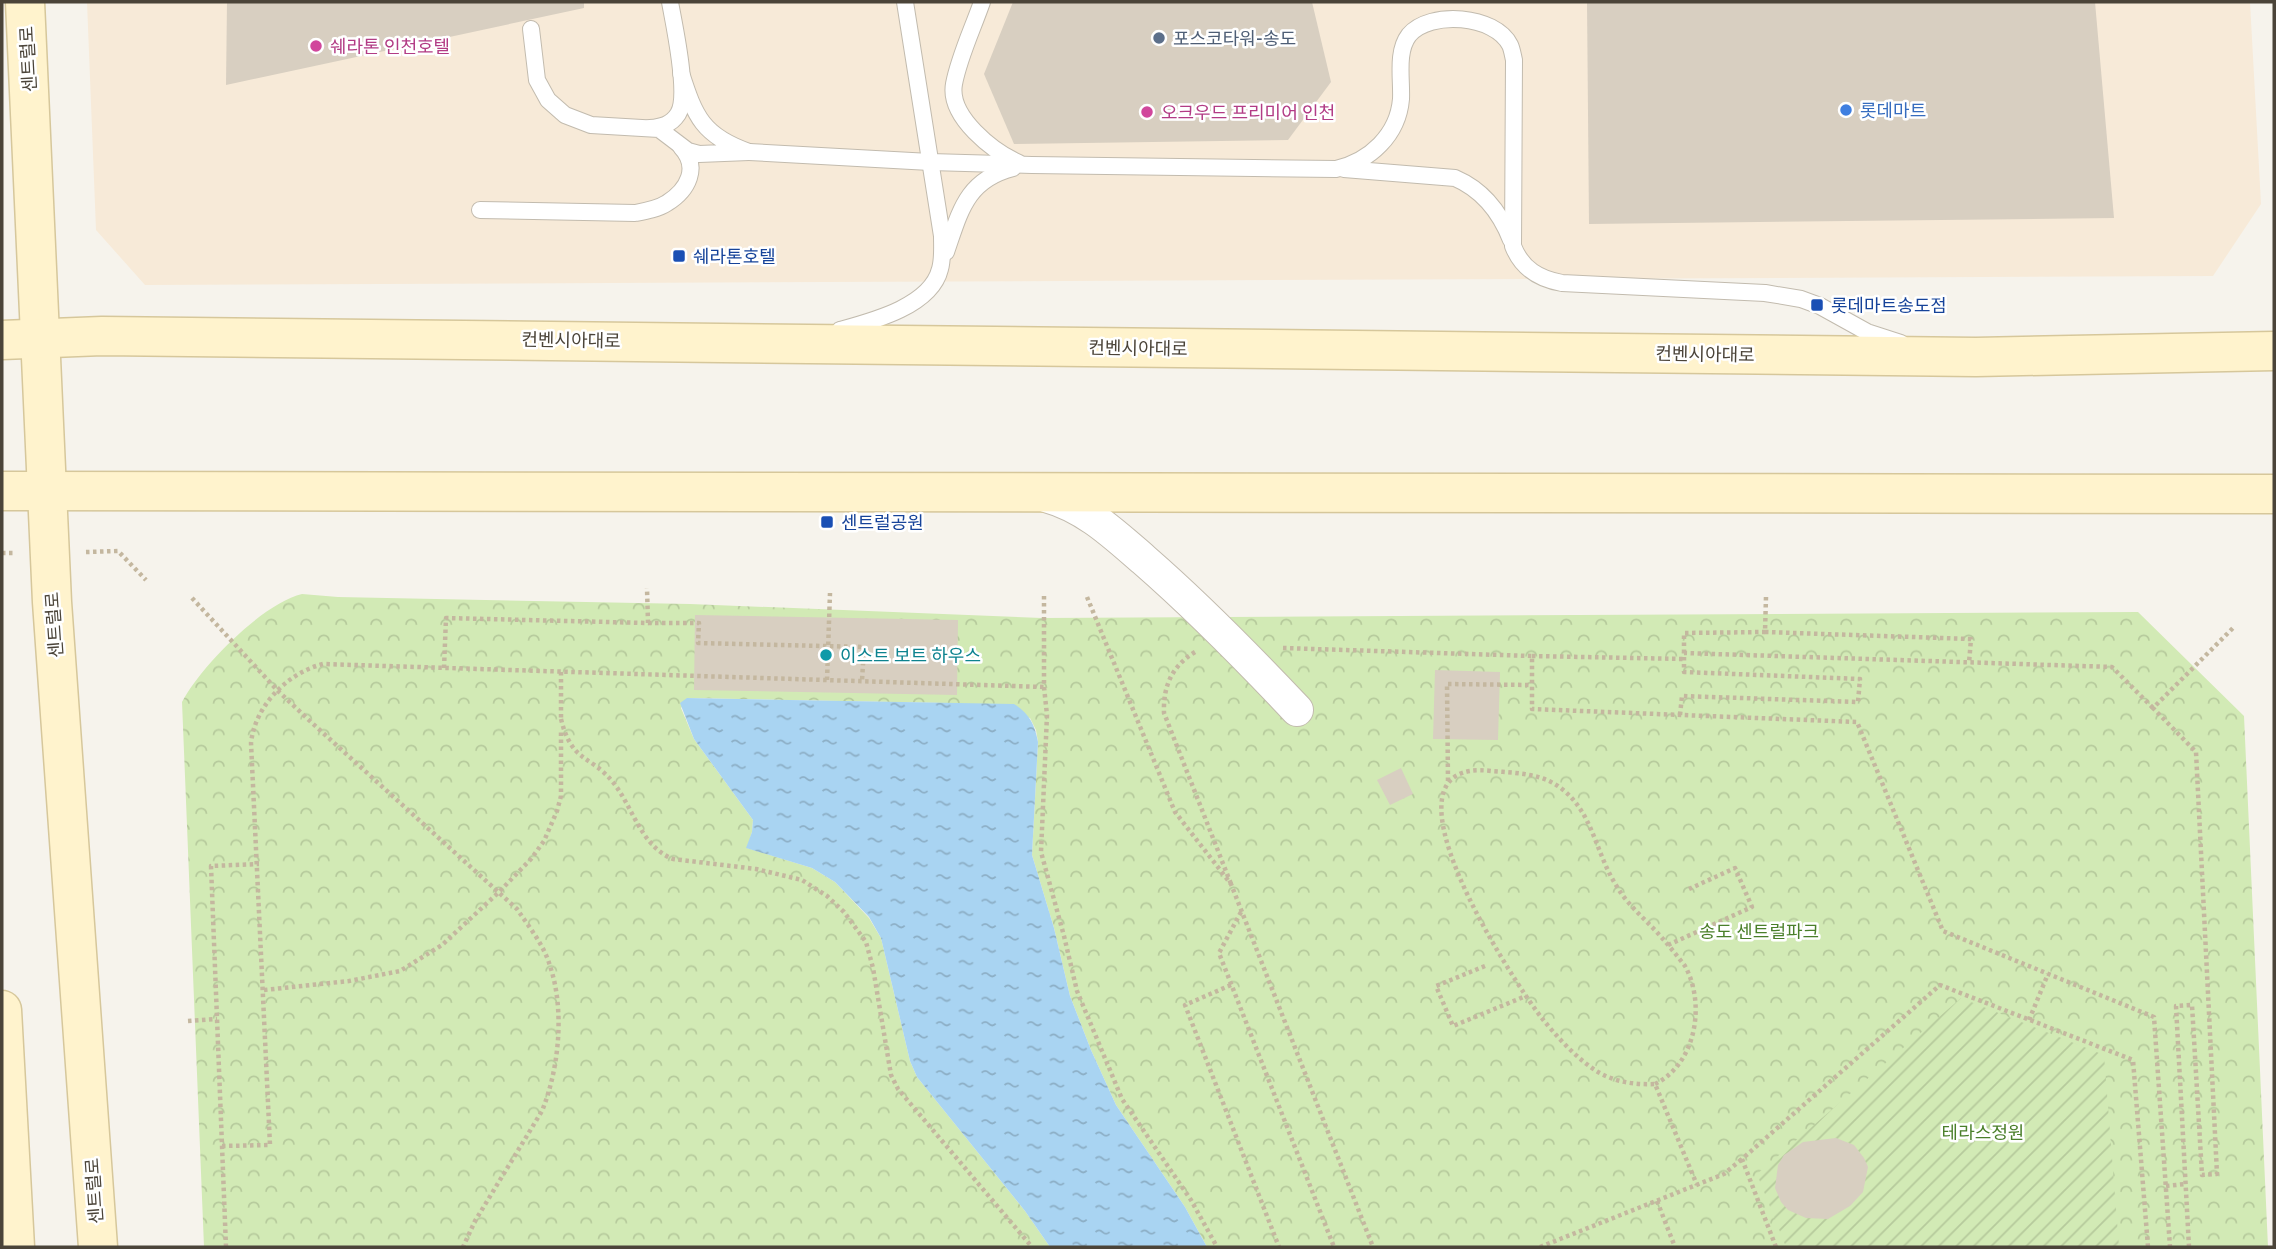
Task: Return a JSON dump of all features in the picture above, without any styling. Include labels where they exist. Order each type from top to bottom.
[{"type":"main road","name":"센트럴로","points":[[25,2],[52,602],[99,1247]]},
{"type":"main road","name":"컨벤시아대로","points":[[2,340],[102,335],[1976,357],[2274,351]]},
{"type":"main road","points":[[2,491],[2274,494]]},
{"type":"main road","points":[[2,1010],[15,1247]]},
{"type":"street","points":[[1028,491],[1079,508],[1102,524],[1187,597],[1297,710]]},
{"type":"lane","points":[[650,128],[667,125],[677,116],[683,99],[670,2]]},
{"type":"lane","points":[[905,2],[942,236],[941,268]]},
{"type":"lane","points":[[982,2],[953,87],[957,106],[970,126],[992,146],[1017,163],[1032,165]]},
{"type":"lane","points":[[1336,169],[1353,165],[1367,157],[1379,146],[1396,121],[1401,99],[1401,58],[1409,35],[1420,27],[1454,19],[1473,20],[1490,26],[1510,44],[1514,60],[1513,246]]},
{"type":"lane","points":[[531,29],[537,80],[541,91],[565,115],[591,125],[659,129],[680,145],[699,154],[750,152],[930,162],[1336,169],[1440,175],[1469,184],[1493,206],[1517,258],[1545,281],[1765,293],[1801,299],[1821,306],[1867,332],[1900,343],[1976,357]]},
{"type":"lane","points":[[681,72],[691,106],[705,126],[719,139],[750,152]]},
{"type":"lane","points":[[480,210],[635,213],[654,209],[676,197],[690,180],[691,161],[680,145]]},
{"type":"lane","points":[[752,343],[823,335],[863,324],[926,295],[936,281],[969,195],[987,179],[1002,171],[1032,165]]},
{"type":"path","points":[[118,551],[146,580]]},
{"type":"path","points":[[647,588],[648,623]]},
{"type":"path","points":[[827,680],[830,593]]},
{"type":"path","points":[[1044,596],[1046,715],[1041,852],[1065,936],[1077,991],[1122,1099],[1191,1200],[1217,1247]]},
{"type":"path","points":[[1087,597],[1175,812],[1231,884],[1373,1247]]},
{"type":"path","points":[[1765,632],[1766,597]]},
{"type":"path","points":[[192,598],[278,691],[517,909],[550,964],[556,989],[557,1043],[554,1069],[541,1111],[475,1221],[463,1247]]},
{"type":"path","points":[[444,668],[446,618],[699,624],[698,643],[864,647],[862,681]]},
{"type":"path","points":[[2153,708],[2234,627]]},
{"type":"path","points":[[1680,715],[1682,696],[1858,702],[1860,679],[1684,672],[1684,633],[1765,632],[1971,639],[1969,663]]},
{"type":"path","points":[[1532,656],[1684,656],[2112,667],[2196,752],[2217,1174],[2202,1175],[2192,1005],[2176,1006],[2189,1247]]},
{"type":"path","points":[[222,1146],[270,1145],[252,760],[253,727],[258,714],[278,691],[300,672],[323,664],[1044,687]]},
{"type":"path","points":[[264,990],[349,981],[400,971],[442,945],[531,859],[544,841],[557,811],[561,787],[561,672]]},
{"type":"path","points":[[1448,782],[1447,684],[1532,685]]},
{"type":"path","points":[[1532,709],[1857,722],[1943,931],[2154,1017],[2170,1247]]},
{"type":"path","points":[[561,719],[566,738],[576,753],[614,783],[650,843],[665,855],[673,859],[756,869],[802,880],[827,896],[844,912],[866,942],[873,968],[891,1076],[898,1089],[1032,1247]]},
{"type":"path","points":[[1478,769],[1541,776],[1564,790],[1584,815],[1615,885],[1691,977],[1697,1012],[1690,1042],[1667,1078],[1655,1084],[1627,1083],[1599,1072],[1557,1035],[1526,996],[1494,945],[1451,858],[1441,807],[1448,782],[1454,776],[1478,769]]},
{"type":"path","points":[[226,1247],[211,866],[258,864]]},
{"type":"path","points":[[1668,946],[1752,907],[1735,868],[1689,889]]},
{"type":"path","points":[[1241,912],[1219,953],[1334,1247]]},
{"type":"path","points":[[1485,966],[1436,986],[1452,1026],[1526,996]]},
{"type":"path","points":[[2029,1020],[2048,974]]},
{"type":"path","points":[[1231,985],[1185,1005],[1279,1247]]},
{"type":"path","points":[[1540,1247],[1724,1174],[1940,985],[2133,1060],[2148,1247]]},
{"type":"path","points":[[188,1021],[217,1019]]},
{"type":"path","points":[[1655,1084],[1697,1185]]},
{"type":"path","points":[[1742,1159],[1776,1247]]},
{"type":"path","points":[[2166,1186],[2185,1184]]},
{"type":"path","points":[[1657,1201],[1675,1247]]},
{"type":"shaded area","points":[[87,2],[2250,2],[2261,204],[2213,276],[145,285],[96,230]]},
{"type":"green space","name":"송도 센트럴파크","points":[[302,594],[690,604],[1042,618],[2138,612],[2244,716],[2268,1247],[1207,1247],[1185,1207],[1116,1105],[1070,996],[1054,928],[1032,855],[1038,742],[1030,718],[945,703],[688,698],[681,708],[694,739],[753,820],[747,848],[812,868],[835,882],[869,918],[881,938],[910,1061],[917,1077],[1025,1211],[1050,1247],[204,1247],[182,702],[203,672],[234,638],[269,610]]},
{"type":"green space","name":"테라스정원","points":[[1961,998],[2104,1055],[2119,1247],[1786,1247],[1757,1174]]},
{"type":"water","points":[[687,698],[1014,704],[1024,711],[1033,725],[1038,742],[1032,855],[1054,928],[1070,996],[1116,1105],[1185,1207],[1207,1247],[1050,1247],[1025,1211],[917,1077],[910,1061],[881,938],[869,917],[835,882],[812,868],[746,848],[753,820],[694,739],[680,703]]},
{"type":"building","name":"쉐라톤 인천호텔","points":[[227,2],[584,2],[584,8],[226,85]]},
{"type":"building","name":"포스코타워-송도","points":[[1013,2],[1312,2],[1331,82],[1288,140],[1014,144],[984,74]]},
{"type":"building","name":"롯데마트","points":[[1587,2],[2095,2],[2114,218],[1589,224]]},
{"type":"building","name":"이스트 보트 하우스","points":[[695,615],[958,620],[957,695],[694,690]]},
{"type":"building","points":[[1435,670],[1500,672],[1498,740],[1433,739]]},
{"type":"building","points":[[1401,768],[1413,794],[1390,805],[1377,780]]},
{"type":"building","points":[[1836,1138],[1854,1145],[1864,1158],[1868,1167],[1863,1192],[1850,1206],[1828,1219],[1806,1218],[1788,1210],[1775,1188],[1778,1165],[1784,1155],[1803,1142]]},
{"type":"place","name":"포스코타워-송도","points":[[1159,38]]},
{"type":"place","name":"쉐라톤 인천호텔","points":[[316,46]]},
{"type":"place","name":"롯데마트","points":[[1846,110]]},
{"type":"place","name":"오크우드 프리미어 인천","points":[[1147,112]]},
{"type":"place","name":"쉐라톤호텔","points":[[679,256]]},
{"type":"place","name":"롯데마트송도점","points":[[1817,305]]},
{"type":"place","name":"센트럴공원","points":[[827,522]]},
{"type":"place","name":"이스트 보트 하우스","points":[[826,655]]}]
